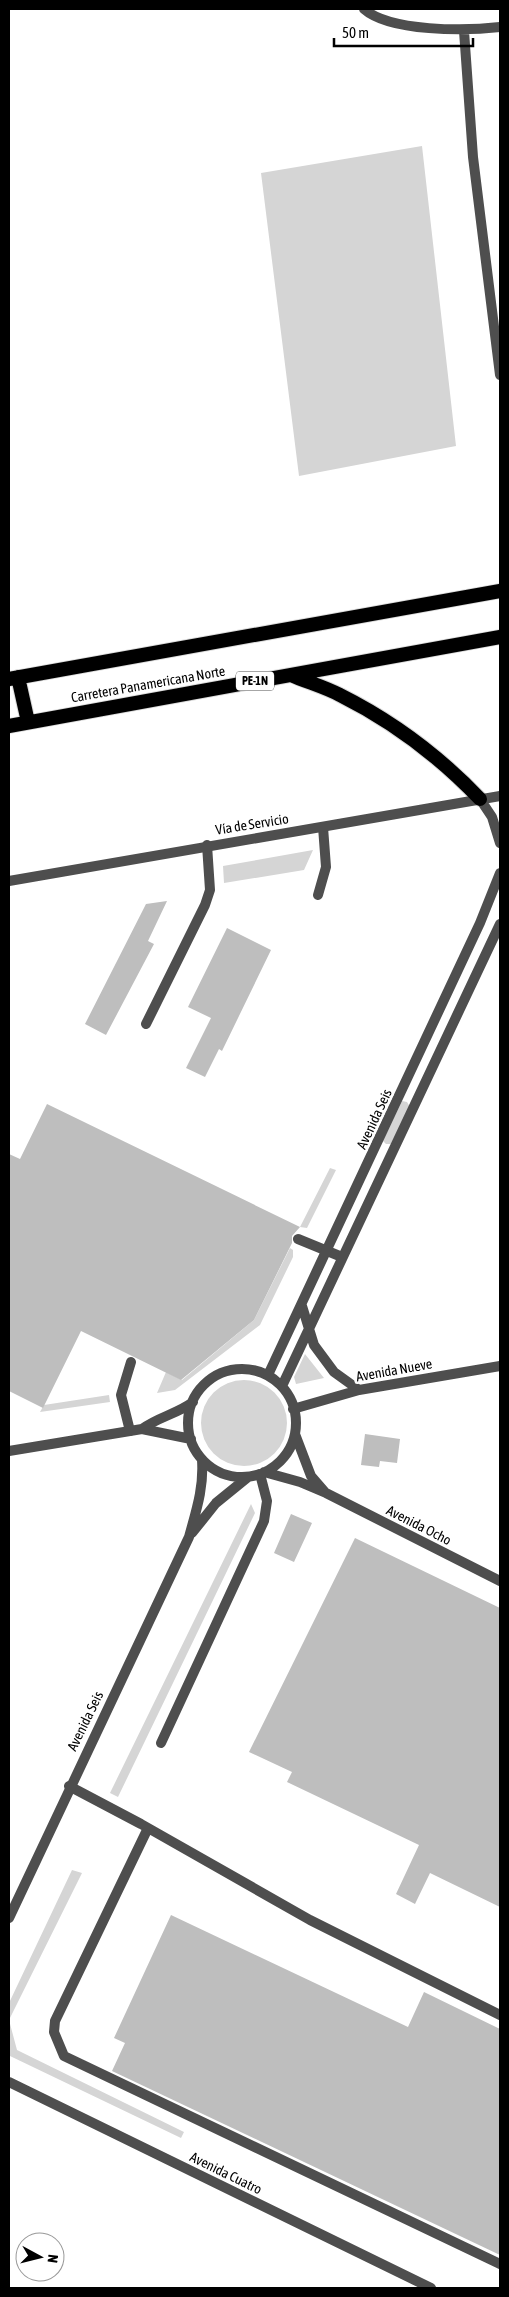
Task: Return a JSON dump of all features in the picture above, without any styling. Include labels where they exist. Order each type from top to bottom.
[{"type":"highway","points":[[28,722],[13,678],[500,591]]},
{"type":"highway","name":"Carretera Panamericana Norte","points":[[9,726],[500,637]]},
{"type":"highway","points":[[290,675],[339,694],[402,729],[450,768],[480,799]]},
{"type":"street","points":[[364,9],[372,16],[386,21],[464,31],[500,27]]},
{"type":"street","points":[[464,31],[472,156],[500,375]]},
{"type":"street","name":"Vía de Servicio","points":[[9,881],[500,796]]},
{"type":"street","points":[[480,799],[492,817],[500,843]]},
{"type":"street","points":[[318,895],[326,867],[323,827]]},
{"type":"street","points":[[146,1024],[205,905],[210,890],[206,846]]},
{"type":"street","name":"Avenida Seis","points":[[268,1375],[328,1251],[480,923],[500,873]]},
{"type":"street","points":[[282,1386],[500,924]]},
{"type":"street","points":[[298,1239],[342,1258]]},
{"type":"street","points":[[302,1306],[314,1345],[334,1372],[359,1390]]},
{"type":"street","points":[[130,1431],[121,1394],[131,1362]]},
{"type":"street","name":"Avenida Nueve","points":[[293,1409],[359,1390],[500,1366]]},
{"type":"street","points":[[236,1369],[253,1369],[268,1375],[282,1386],[291,1400],[295,1434],[289,1450],[278,1463],[262,1473],[248,1477],[231,1476],[215,1470],[202,1460],[191,1439],[188,1421],[193,1402],[205,1383],[219,1373],[236,1369]]},
{"type":"street","points":[[142,1429],[155,1420],[178,1412],[193,1402]]},
{"type":"street","points":[[9,1451],[142,1429],[191,1439]]},
{"type":"street","name":"Avenida Ocho","points":[[295,1434],[312,1476],[326,1493]]},
{"type":"street","name":"Avenida Seis","points":[[9,1918],[69,1786],[189,1538],[199,1506],[203,1478],[202,1460]]},
{"type":"street","points":[[161,1743],[264,1521],[266,1501],[262,1473]]},
{"type":"street","name":"Avenida Ocho","points":[[262,1473],[300,1482],[326,1493],[500,1581]]},
{"type":"street","name":"Avenida Seis","points":[[189,1538],[216,1503],[248,1477]]},
{"type":"street","points":[[69,1786],[148,1828],[310,1920],[500,2015]]},
{"type":"street","points":[[148,1828],[55,2021],[54,2032],[64,2056],[500,2264]]},
{"type":"street","name":"Avenida Cuatro","points":[[9,2082],[431,2288]]},
{"type":"shaded area","points":[[422,146],[456,446],[299,476],[261,173]]},
{"type":"shaded area","points":[[313,850],[304,870],[224,883],[223,866]]},
{"type":"shaded area","points":[[402,1101],[407,1102],[410,1107],[391,1144],[386,1144],[383,1141]]},
{"type":"shaded area","points":[[330,1168],[336,1170],[307,1228],[300,1227]]},
{"type":"shaded area","points":[[290,1248],[293,1250],[293,1257],[260,1325],[175,1390],[157,1393],[166,1372],[182,1380],[254,1320]]},
{"type":"shaded area","points":[[305,1354],[324,1378],[296,1384],[294,1377]]},
{"type":"shaded area","points":[[236,1380],[252,1380],[261,1383],[275,1392],[284,1406],[287,1423],[284,1440],[275,1454],[261,1463],[252,1466],[236,1466],[220,1459],[208,1447],[201,1431],[201,1415],[208,1399],[220,1387]]},
{"type":"shaded area","points":[[109,1395],[110,1402],[40,1412],[44,1405]]},
{"type":"shaded area","points":[[251,1504],[255,1513],[118,1797],[110,1793]]},
{"type":"shaded area","points":[[72,1870],[82,1873],[9,2020],[9,2003]]},
{"type":"shaded area","points":[[9,2020],[17,2050],[184,2132],[181,2138],[10,2056]]},
{"type":"building","points":[[167,901],[148,941],[154,944],[106,1035],[85,1024],[146,904]]},
{"type":"building","points":[[227,928],[271,950],[222,1051],[219,1049],[205,1077],[186,1068],[211,1018],[188,1007]]},
{"type":"building","points":[[47,1104],[300,1227],[292,1236],[292,1243],[254,1320],[181,1380],[81,1331],[43,1408],[9,1391],[9,1154],[20,1159]]},
{"type":"building","points":[[365,1434],[400,1439],[397,1463],[380,1461],[379,1467],[361,1465]]},
{"type":"building","points":[[291,1514],[312,1523],[294,1562],[274,1553]]},
{"type":"building","points":[[355,1538],[500,1608],[500,1907],[430,1873],[415,1904],[396,1894],[419,1845],[287,1782],[292,1772],[249,1752]]},
{"type":"building","points":[[171,1915],[408,2027],[424,1992],[500,2029],[500,2255],[112,2071],[125,2043],[114,2038]]}]
